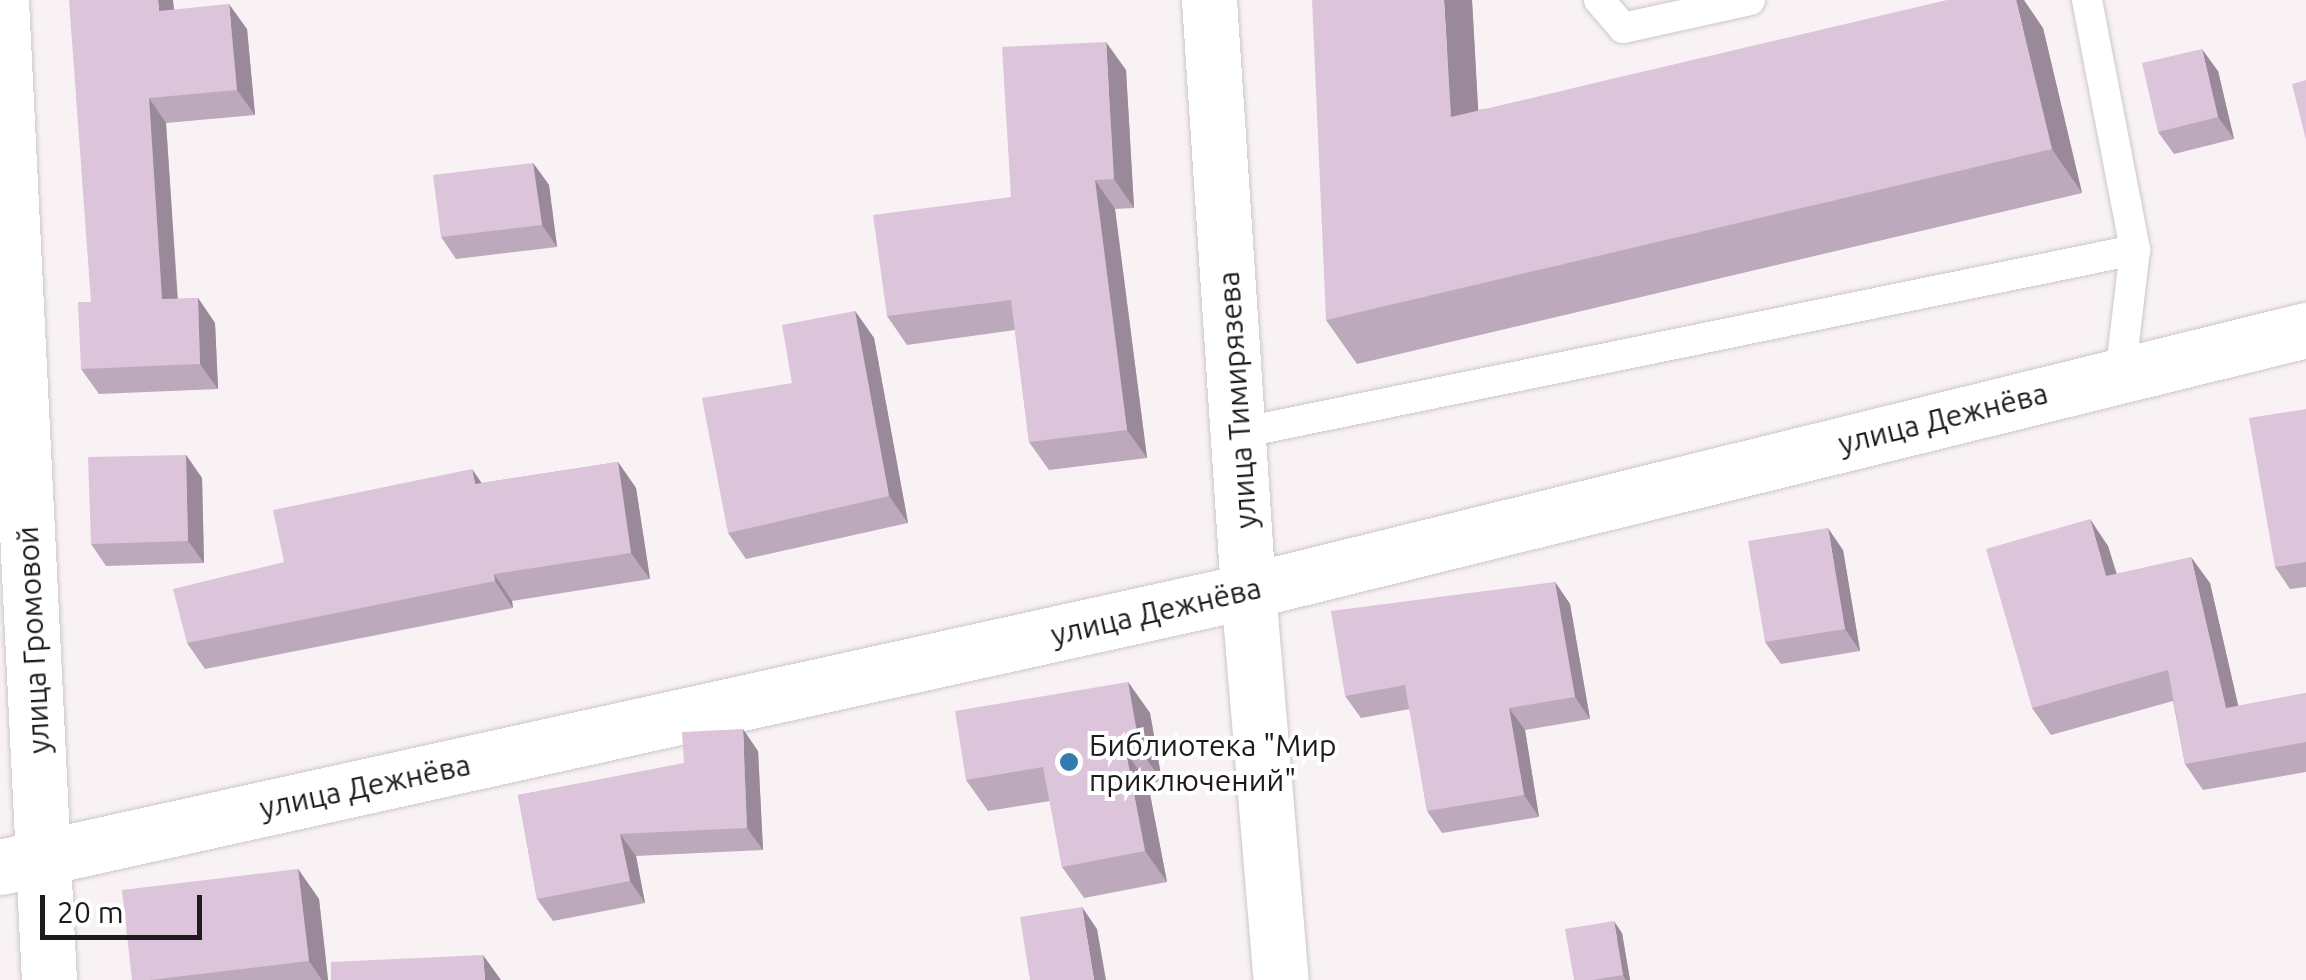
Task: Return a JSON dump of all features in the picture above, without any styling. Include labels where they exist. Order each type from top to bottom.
[{"type":"main road","name":"улица Громовой","points":[[1,0],[22,862],[49,980]]},
{"type":"main road","name":"улица Тимирязева","points":[[1209,0],[1248,591],[1281,980]]},
{"type":"main road","name":"улица Дежнёва","points":[[22,862],[1248,591],[2306,330]]},
{"type":"lane","points":[[1600,0],[1623,28],[1750,0]]},
{"type":"lane","points":[[2086,0],[2135,250],[2120,375]]},
{"type":"lane","points":[[1240,433],[2135,250]]},
{"type":"building","points":[[69,0],[158,0],[159,11],[229,4],[237,90],[149,98],[162,299],[198,298],[200,364],[81,369],[78,302],[91,302]]},
{"type":"building","points":[[1312,0],[1444,0],[1451,117],[1947,0],[2016,0],[2052,149],[1326,320]]},
{"type":"building","points":[[1106,42],[1114,179],[1095,180],[1127,430],[1029,442],[1011,300],[887,316],[873,215],[1011,197],[1002,47]]},
{"type":"building","points":[[2202,49],[2218,117],[2158,132],[2142,63]]},
{"type":"building","points":[[2306,80],[2306,140],[2292,84]]},
{"type":"building","points":[[533,163],[542,225],[441,237],[433,175]]},
{"type":"building","points":[[855,311],[889,496],[728,533],[702,398],[792,383],[782,325]]},
{"type":"building","points":[[2306,409],[2306,562],[2275,567],[2249,418]]},
{"type":"building","points":[[186,455],[188,541],[91,544],[88,457]]},
{"type":"building","points":[[618,462],[631,553],[494,574],[495,581],[187,643],[173,589],[284,562],[273,510],[472,469],[475,484]]},
{"type":"building","points":[[2090,519],[2106,576],[2191,557],[2226,708],[2306,693],[2306,742],[2185,764],[2168,670],[2032,708],[1986,549]]},
{"type":"building","points":[[1828,528],[1845,629],[1765,642],[1748,541]]},
{"type":"building","points":[[1555,582],[1575,697],[1509,708],[1524,795],[1427,811],[1405,685],[1345,696],[1331,611]]},
{"type":"building","points":[[1128,682],[1140,750],[1126,752],[1145,851],[1062,867],[1043,767],[966,780],[955,711]]},
{"type":"building","points":[[743,729],[747,828],[620,834],[630,881],[537,899],[518,795],[684,763],[682,732]]},
{"type":"building","points":[[298,869],[309,961],[132,980],[122,890]]},
{"type":"building","points":[[1082,907],[1094,980],[1030,980],[1020,917]]},
{"type":"building","points":[[1614,921],[1623,975],[1574,980],[1565,929]]},
{"type":"building","points":[[483,955],[485,980],[331,980],[331,962]]},
{"type":"place","name":"Библиотека \"Мир приключений\"","points":[[1069,762]]}]
